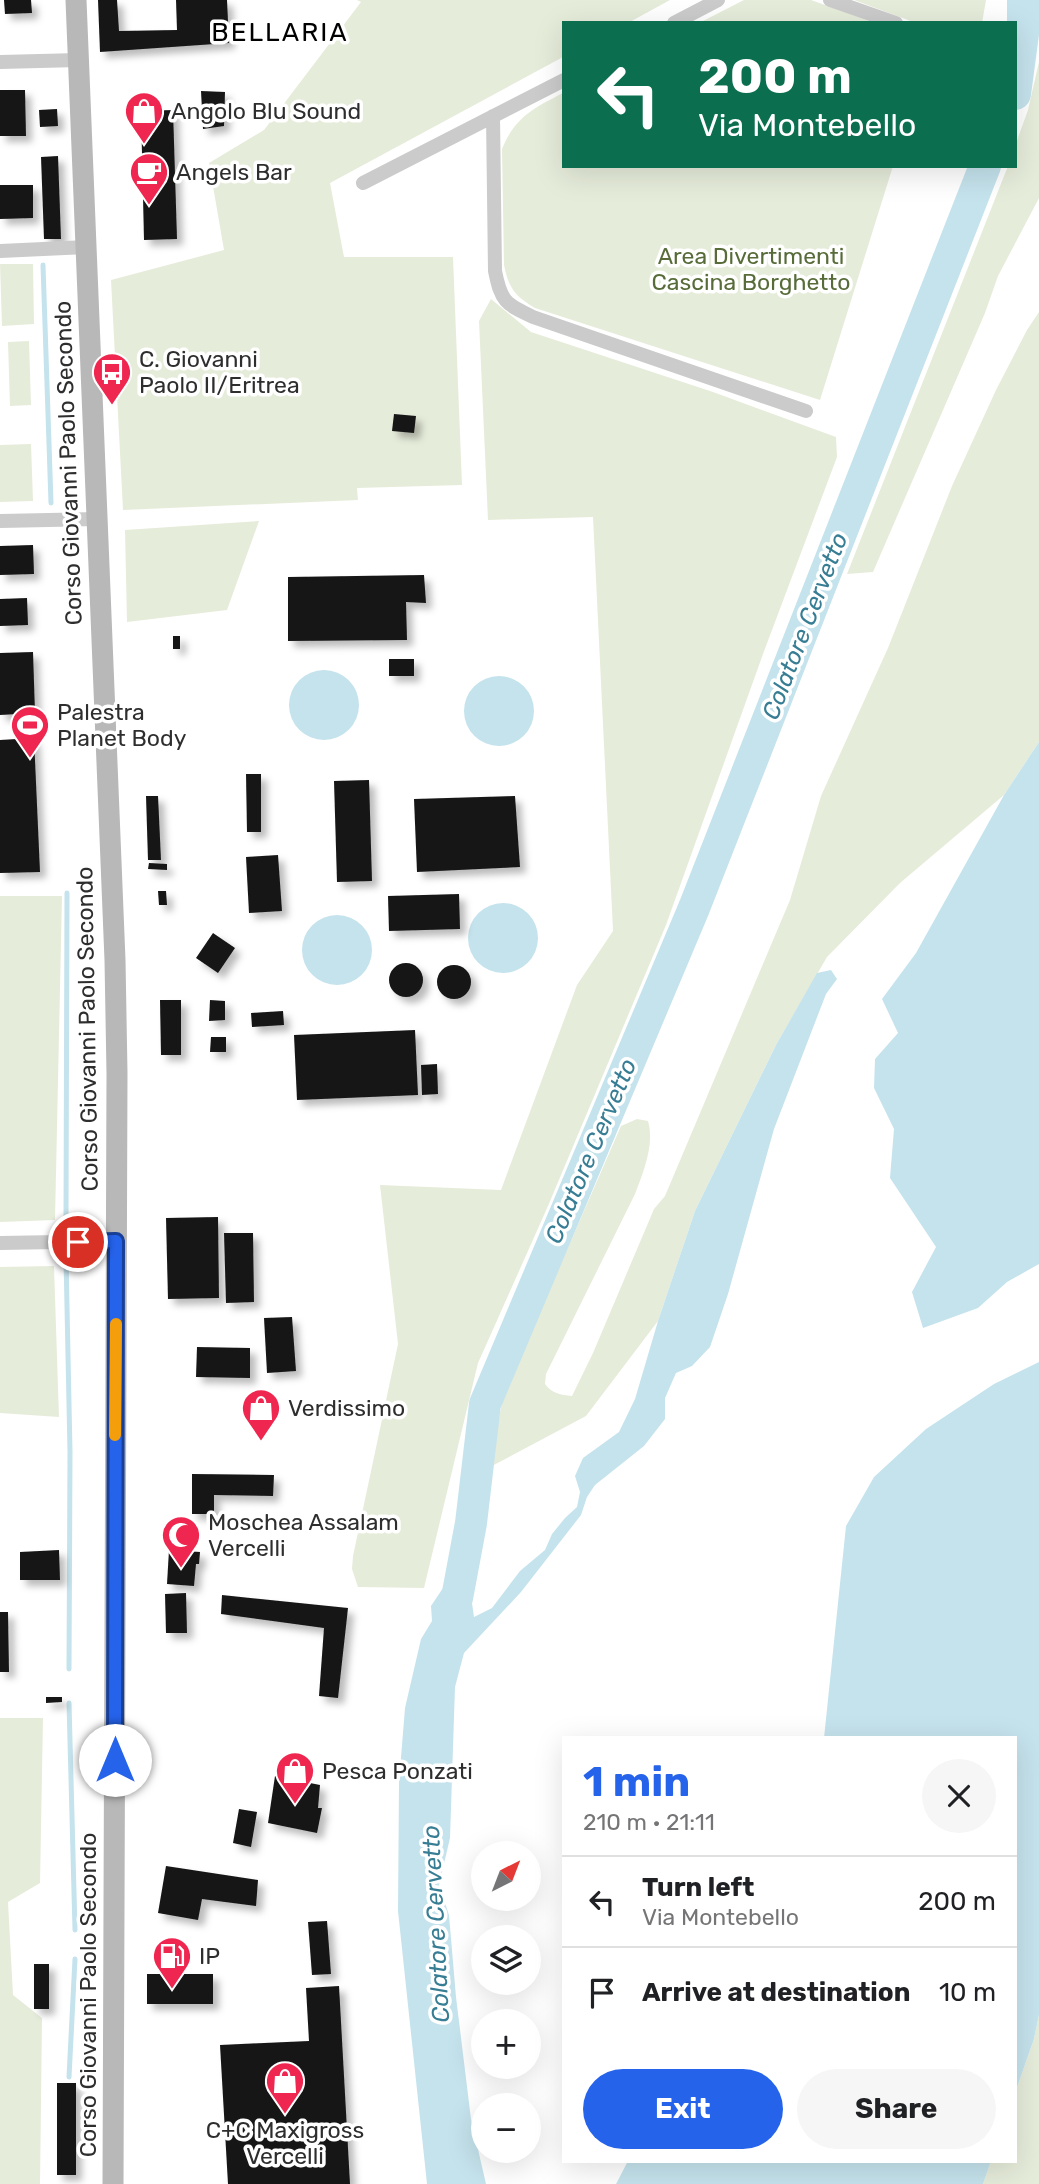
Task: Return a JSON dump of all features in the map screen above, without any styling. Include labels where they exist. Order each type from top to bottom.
[{"type":"main road","name":"Corso Giovanni Paolo Secondo","points":[[76,0],[114,932],[117,1073],[113,2184]]},
{"type":"street","points":[[678,21],[718,0]]},
{"type":"street","points":[[830,0],[890,21]]},
{"type":"street","points":[[0,62],[79,60]]},
{"type":"street","points":[[363,183],[562,80]]},
{"type":"street","points":[[493,116],[495,271],[499,294],[512,307],[533,317],[806,411]]},
{"type":"street","points":[[0,251],[87,247]]},
{"type":"street","points":[[0,522],[97,519]]},
{"type":"street","points":[[0,1243],[116,1241]]},
{"type":"green space","points":[[357,0],[670,0],[632,21],[562,21],[562,58],[330,183],[344,257],[453,257],[462,485],[357,488],[358,500],[123,510],[111,280],[224,250],[209,163],[264,130],[361,2]]},
{"type":"green space","points":[[744,0],[811,0],[869,21],[703,21]]},
{"type":"green space","points":[[854,0],[986,0],[982,21],[911,21]]},
{"type":"green space","points":[[1039,62],[1039,198],[998,276],[985,313],[873,572],[847,574],[1007,168],[1017,168],[1017,140],[1028,110]]},
{"type":"green space","name":"Area Divertimenti Cascina Borghetto","points":[[562,94],[562,168],[892,168],[820,400],[535,308],[522,300],[508,280],[504,265],[502,149],[519,121]]},
{"type":"green space","points":[[0,264],[33,264],[34,324],[2,326]]},
{"type":"green space","points":[[491,299],[531,332],[713,392],[836,437],[837,457],[666,925],[548,1206],[478,1363],[424,1588],[358,1587],[352,1569],[353,1556],[398,1344],[380,1185],[501,1190],[577,985],[613,931],[593,517],[488,520],[479,321]]},
{"type":"green space","points":[[1039,312],[1039,742],[1004,795],[900,883],[827,957],[776,1045],[695,1211],[658,1321],[586,1416],[490,1467],[503,1397],[621,1126],[637,1119],[648,1121],[649,1149],[635,1194],[546,1374],[545,1384],[550,1390],[572,1396],[593,1353],[654,1209],[665,1196],[790,900],[821,796],[888,648],[952,486],[996,390]]},
{"type":"green space","points":[[29,341],[31,405],[10,406],[8,342]]},
{"type":"green space","points":[[31,444],[33,501],[0,502],[0,445]]},
{"type":"green space","points":[[259,521],[227,610],[127,622],[125,530]]},
{"type":"green space","points":[[0,896],[62,896],[55,1220],[0,1222]]},
{"type":"green space","points":[[54,1266],[59,1417],[0,1413],[0,1267]]},
{"type":"green space","points":[[0,1718],[43,1718],[40,1883],[8,1902],[13,1995],[42,2018],[40,2184],[0,2184]]},
{"type":"green space","points":[[1039,2015],[1039,2184],[983,2184],[990,2163],[1017,2163],[1017,2087],[1034,2039]]},
{"type":"water","points":[[317,670],[331,670],[344,676],[353,685],[359,705],[357,718],[349,730],[331,740],[317,740],[304,734],[295,725],[289,712],[289,698],[295,685],[304,676]]},
{"type":"water","points":[[492,676],[506,676],[519,682],[528,691],[534,711],[532,724],[524,736],[506,746],[492,746],[479,740],[470,731],[464,718],[464,704],[470,691],[479,682]]},
{"type":"water","points":[[1039,742],[1039,1264],[1007,1282],[978,1308],[923,1328],[912,1292],[936,1247],[890,1178],[894,1129],[874,1088],[875,1059],[898,1033],[882,999],[916,953],[1004,795]]},
{"type":"water","points":[[496,903],[510,903],[523,909],[532,918],[538,938],[536,951],[528,963],[510,973],[496,973],[483,967],[474,958],[468,945],[468,931],[474,918],[483,909]]},
{"type":"water","points":[[330,915],[344,915],[357,921],[366,930],[372,950],[370,963],[362,975],[344,985],[330,985],[317,979],[308,970],[302,957],[302,943],[308,930],[317,921]]},
{"type":"water","points":[[831,970],[837,979],[826,994],[774,1129],[728,1294],[710,1347],[692,1366],[676,1373],[665,1398],[665,1419],[644,1446],[595,1485],[587,1497],[581,1515],[521,1592],[464,1653],[455,1687],[450,1838],[439,1885],[449,1915],[471,2119],[471,2163],[481,2163],[486,2184],[427,2184],[398,1911],[399,1782],[405,1708],[421,1639],[432,1621],[431,1606],[465,1555],[474,1617],[492,1608],[520,1571],[545,1550],[552,1534],[577,1507],[580,1492],[575,1476],[583,1458],[619,1432],[635,1399],[695,1211],[776,1045],[817,973]]},
{"type":"water","points":[[1039,1362],[1039,2015],[1034,2039],[1017,2087],[1017,1736],[824,1736],[846,1526],[874,1477],[926,1429],[994,1384]]},
{"type":"water","points":[[627,2163],[990,2163],[983,2184],[616,2184]]},
{"type":"building","points":[[4,0],[31,0],[32,13],[5,14]]},
{"type":"building","points":[[98,0],[117,0],[119,31],[177,30],[176,0],[227,0],[229,43],[100,52]]},
{"type":"building","points":[[0,90],[25,90],[26,136],[0,136]]},
{"type":"building","points":[[201,91],[225,92],[224,126],[203,129]]},
{"type":"building","points":[[57,109],[58,126],[40,127],[39,110]]},
{"type":"building","points":[[173,110],[177,239],[144,240],[141,111]]},
{"type":"building","points":[[58,156],[61,239],[44,239],[41,157]]},
{"type":"building","points":[[0,185],[33,185],[33,218],[0,219]]},
{"type":"building","points":[[394,414],[416,416],[414,433],[392,431]]},
{"type":"building","points":[[33,545],[34,574],[0,575],[0,546]]},
{"type":"building","points":[[424,575],[426,603],[406,602],[407,640],[288,641],[288,577]]},
{"type":"building","points":[[27,598],[28,625],[0,626],[0,599]]},
{"type":"building","points":[[173,636],[180,636],[180,649],[173,649]]},
{"type":"building","points":[[33,652],[35,713],[0,715],[0,653]]},
{"type":"building","points":[[389,659],[414,659],[414,676],[389,676]]},
{"type":"building","points":[[34,738],[40,872],[0,873],[0,740]]},
{"type":"building","points":[[246,774],[261,774],[261,832],[247,832]]},
{"type":"building","points":[[369,780],[372,881],[337,882],[334,781]]},
{"type":"building","points":[[146,796],[158,796],[161,860],[148,860]]},
{"type":"building","points":[[515,796],[520,867],[417,872],[414,799]]},
{"type":"building","points":[[278,855],[282,911],[249,913],[246,857]]},
{"type":"building","points":[[149,863],[167,864],[167,870],[148,869]]},
{"type":"building","points":[[158,891],[166,891],[167,905],[159,905]]},
{"type":"building","points":[[459,894],[460,929],[389,931],[388,896]]},
{"type":"building","points":[[213,933],[235,948],[218,973],[196,958]]},
{"type":"building","points":[[406,963],[418,968],[423,980],[418,992],[406,997],[394,992],[389,980],[394,968]]},
{"type":"building","points":[[454,965],[466,970],[471,982],[466,994],[454,999],[442,994],[437,982],[442,970]]},
{"type":"building","points":[[160,1000],[181,1000],[181,1055],[161,1055]]},
{"type":"building","points":[[210,1000],[225,1001],[225,1020],[209,1021]]},
{"type":"building","points":[[283,1011],[284,1025],[252,1027],[251,1013]]},
{"type":"building","points":[[415,1030],[418,1095],[297,1100],[294,1035]]},
{"type":"building","points":[[211,1037],[226,1037],[226,1052],[210,1052]]},
{"type":"building","points":[[437,1064],[438,1094],[422,1095],[421,1065]]},
{"type":"building","points":[[218,1217],[219,1298],[168,1299],[166,1218]]},
{"type":"building","points":[[224,1233],[253,1233],[254,1302],[226,1303]]},
{"type":"building","points":[[292,1317],[296,1371],[267,1373],[264,1318]]},
{"type":"building","points":[[197,1347],[250,1348],[250,1378],[196,1377]]},
{"type":"building","points":[[192,1474],[274,1475],[273,1496],[214,1495],[214,1514],[192,1514]]},
{"type":"building","points":[[59,1550],[60,1580],[20,1580],[20,1552]]},
{"type":"building","points":[[169,1550],[200,1552],[194,1586],[167,1584]]},
{"type":"building","points":[[186,1593],[187,1633],[166,1633],[165,1594]]},
{"type":"building","points":[[222,1595],[348,1608],[338,1698],[319,1696],[324,1628],[221,1614]]},
{"type":"building","points":[[0,1612],[8,1612],[9,1672],[0,1672]]},
{"type":"building","points":[[46,1697],[62,1697],[62,1702],[46,1703]]},
{"type":"building","points":[[275,1776],[320,1785],[318,1808],[322,1808],[317,1833],[268,1823]]},
{"type":"building","points":[[239,1809],[257,1812],[251,1847],[233,1843]]},
{"type":"building","points":[[166,1866],[258,1880],[256,1906],[202,1899],[198,1920],[158,1913]]},
{"type":"building","points":[[327,1921],[331,1974],[312,1975],[308,1922]]},
{"type":"building","points":[[34,1964],[49,1964],[49,2009],[34,2009]]},
{"type":"building","points":[[147,1974],[213,1974],[213,2004],[147,2004]]},
{"type":"building","name":"C+C Maxigross Vercelli","points":[[339,1986],[350,2184],[228,2184],[220,2045],[309,2041],[306,1988]]},
{"type":"building","points":[[57,2083],[76,2083],[76,2175],[57,2175]]},
{"type":"waterway","name":"Colatore Cervetto","points":[[1017,79],[1023,34],[1023,0]]},
{"type":"waterway","name":"Colatore Cervetto","points":[[457,1598],[471,1523],[485,1404],[694,908],[984,168]]},
{"type":"waterway","points":[[43,265],[51,503]]},
{"type":"waterway","points":[[66,1219],[67,893]]},
{"type":"waterway","points":[[66,1258],[70,1452],[69,1669]]},
{"type":"waterway","points":[[69,1703],[75,1930]]},
{"type":"waterway","points":[[69,2077],[75,1959]]},
{"type":"slow traffic","points":[[115,1435],[116,1324]]},
{"type":"place","name":"Angolo Blu Sound","points":[[144,145]]},
{"type":"place","name":"Angels Bar","points":[[149,206]]},
{"type":"place","name":"C. Giovanni Paolo II/Eritrea","points":[[112,406]]},
{"type":"place","name":"Palestra Planet Body","points":[[30,759]]},
{"type":"place","name":"Verdissimo","points":[[261,1442]]},
{"type":"place","name":"Moschea Assalam Vercelli","points":[[181,1569]]},
{"type":"place","name":"Pesca Ponzati","points":[[295,1805]]},
{"type":"place","name":"IP","points":[[172,1990]]},
{"type":"place","name":"C+C Maxigross Vercelli","points":[[285,2115]]},
{"type":"district","name":"BELLARIA","points":[[280,32]]},
{"type":"route","points":[[78,1242],[116,1241],[115,1760]]}]
